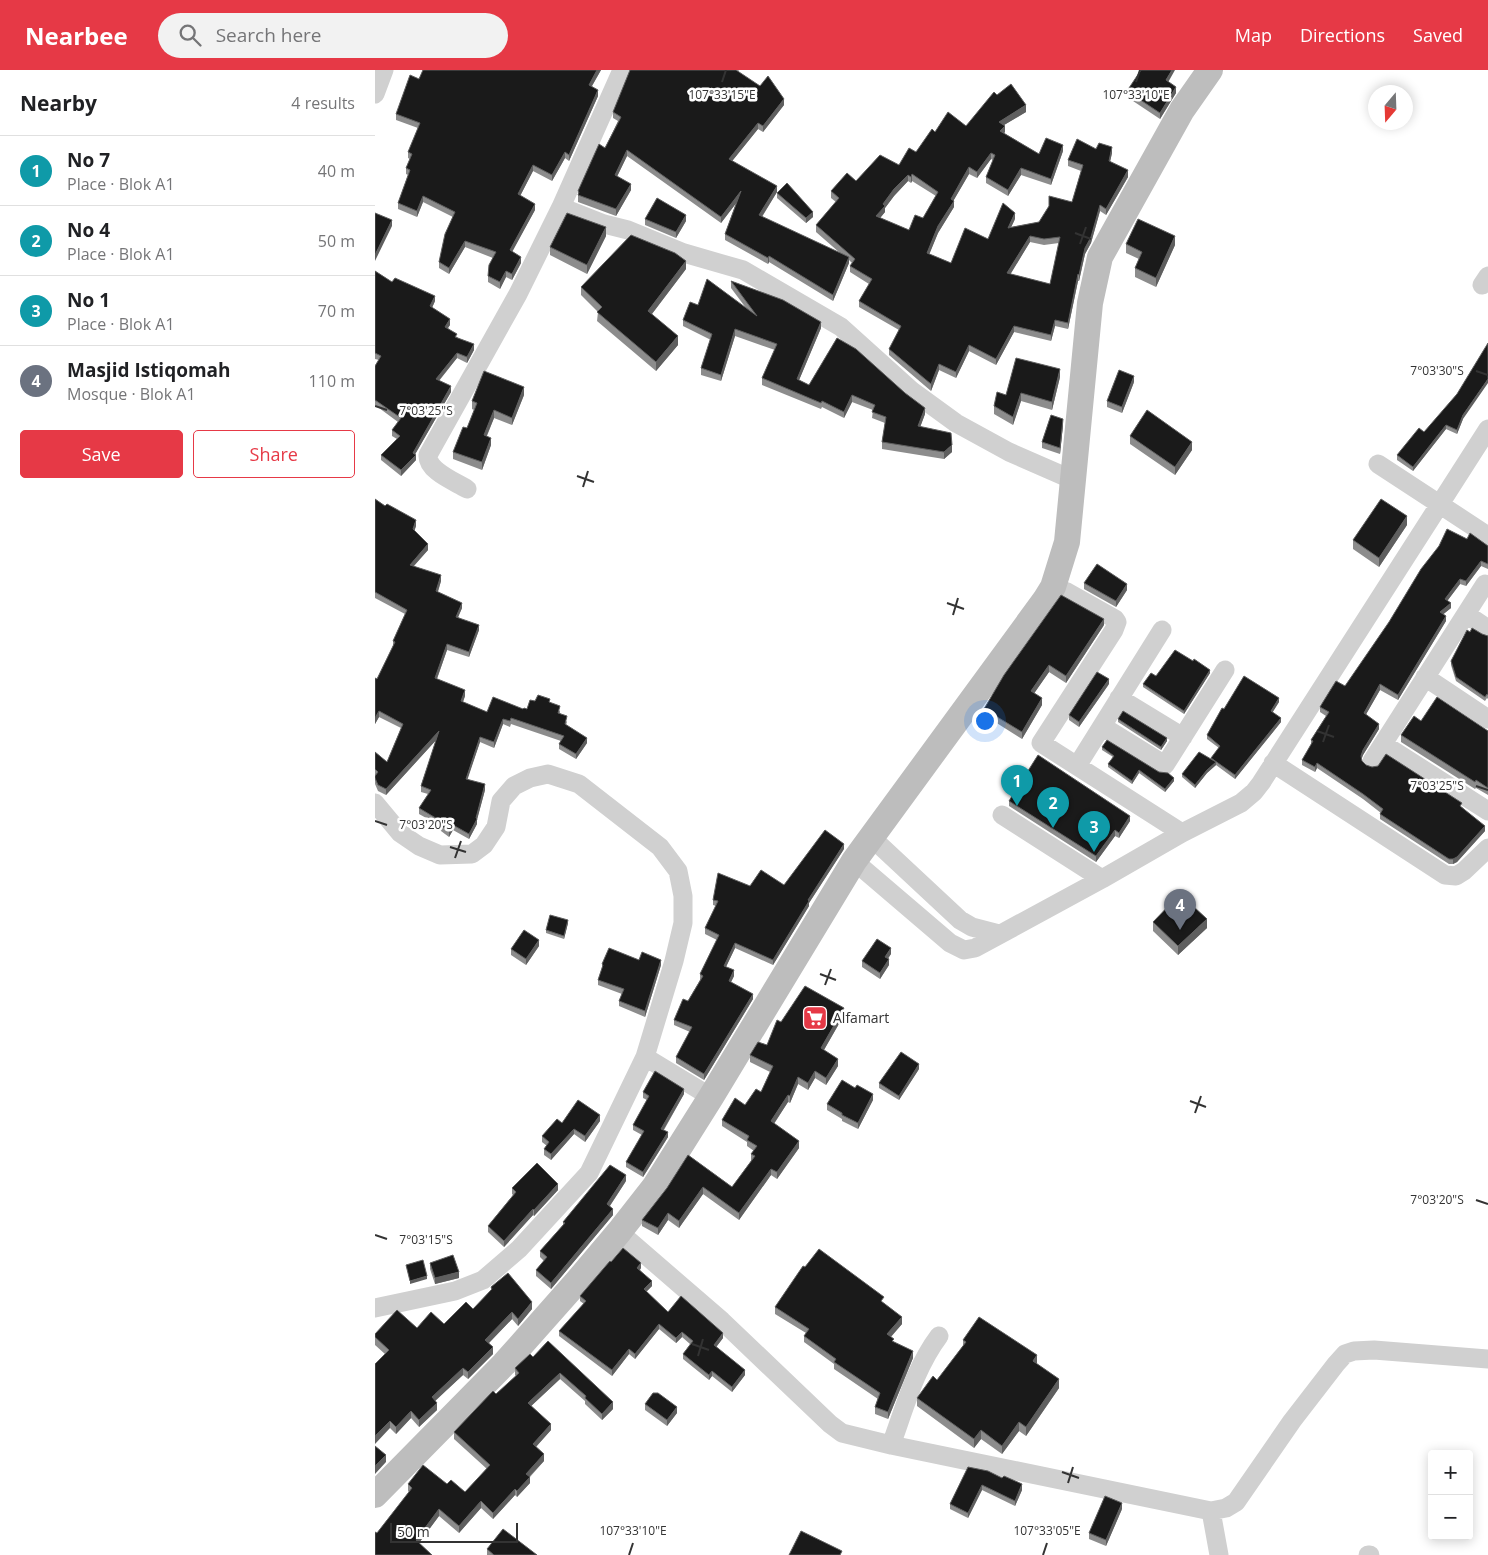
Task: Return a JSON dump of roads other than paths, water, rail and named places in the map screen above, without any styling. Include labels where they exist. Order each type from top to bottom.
[{"type":"street","points":[[375,94],[384,70]]},
{"type":"street","points":[[467,489],[432,467],[428,461],[428,455],[519,294],[561,207],[622,70]]},
{"type":"street","points":[[375,1495],[504,1364],[575,1284],[655,1186],[711,1097],[853,861],[1053,587],[1067,542],[1090,303],[1100,256],[1182,110],[1210,70]]},
{"type":"street","points":[[561,207],[604,224],[628,230],[684,253],[743,270],[841,327],[912,392],[956,423],[1009,452],[1073,480]]},
{"type":"street","points":[[853,861],[935,930],[957,947],[964,950],[982,946],[999,934],[1102,879],[1182,833],[1241,803],[1254,792],[1488,429]]},
{"type":"street","points":[[1377,464],[1488,536]]},
{"type":"street","points":[[1372,761],[1485,584]]},
{"type":"street","points":[[1053,587],[1067,592],[1115,619],[1117,622],[1114,630],[1041,743],[1182,833]]},
{"type":"street","points":[[1466,614],[1488,629]]},
{"type":"street","points":[[1077,766],[1162,630]]},
{"type":"street","points":[[1102,726],[1165,765],[1225,670]]},
{"type":"street","points":[[1425,677],[1488,719]]},
{"type":"street","points":[[1119,698],[1183,737]]},
{"type":"street","points":[[1383,744],[1488,811]]},
{"type":"street","points":[[1273,763],[1445,875],[1456,876],[1464,871],[1488,848]]},
{"type":"street","points":[[375,803],[400,833],[419,846],[440,855],[472,854],[484,846],[496,827],[501,801],[514,786],[530,778],[548,774],[579,784],[660,847],[678,871],[683,896],[683,923],[674,961],[645,1057],[589,1173],[519,1248],[483,1280],[455,1291],[375,1308]]},
{"type":"street","points":[[1002,815],[1102,879]]},
{"type":"street","points":[[871,837],[960,920],[972,927],[999,934]]},
{"type":"street","points":[[645,1057],[711,1097]]},
{"type":"street","points":[[619,1232],[722,1321],[830,1424],[841,1432],[1211,1511],[1226,1508],[1236,1502],[1292,1421],[1345,1354],[1354,1351],[1374,1350],[1488,1359]]},
{"type":"street","points":[[891,1444],[926,1352],[939,1336]]},
{"type":"street","points":[[1211,1511],[1219,1555]]},
{"type":"place","name":"No 7","points":[[1017,806]]},
{"type":"place","name":"No 4","points":[[1053,828]]},
{"type":"place","name":"No 1","points":[[1094,852]]},
{"type":"place","name":"Masjid Istiqomah","points":[[1180,930]]},
{"type":"place","name":"Alfamart","points":[[815,1018]]}]
